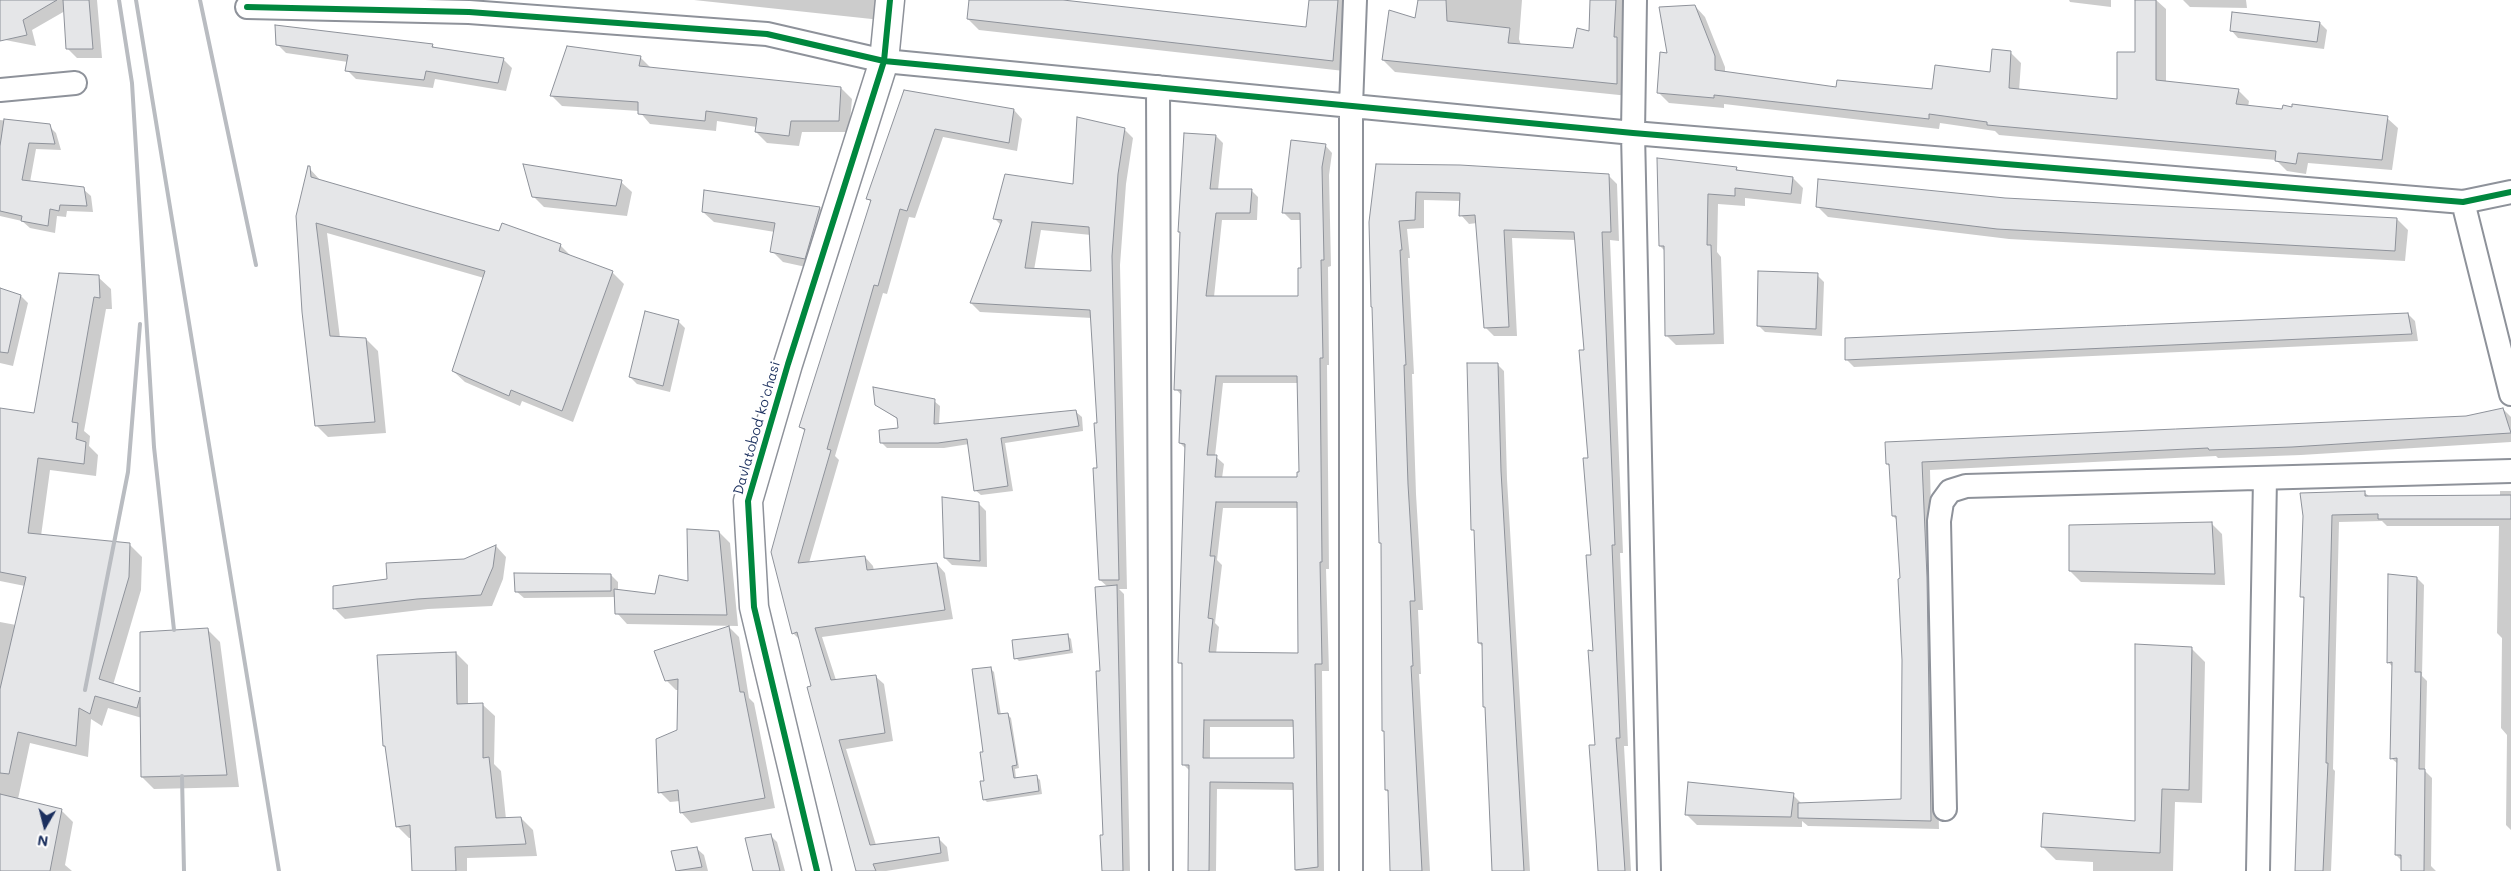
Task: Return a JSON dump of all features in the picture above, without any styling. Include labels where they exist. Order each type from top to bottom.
[{"type":"street","name":"Davlatobod ko'chasi","points":[[818,871],[754,607],[748,501],[788,364],[884,61],[890,0]]},
{"type":"street","points":[[1351,871],[1351,106],[1355,0]]},
{"type":"street","points":[[1635,0],[1633,132],[1648,871]]},
{"type":"street","points":[[247,7],[469,6],[767,34],[884,61],[1633,132],[2463,202],[2511,192]]},
{"type":"street","points":[[0,90],[75,83]]},
{"type":"street","points":[[1158,87],[1161,871]]},
{"type":"street","points":[[2463,202],[2511,394]]},
{"type":"street","points":[[1945,809],[1939,521],[1942,502],[1950,491],[1966,486],[2511,471]]},
{"type":"street","points":[[2258,871],[2265,478]]},
{"type":"building","points":[[0,0],[57,0],[23,20],[27,35],[0,41]]},
{"type":"building","points":[[63,0],[89,0],[93,49],[66,49]]},
{"type":"building","points":[[969,0],[1063,0],[1306,27],[1309,0],[1338,0],[1333,61],[967,19]]},
{"type":"building","points":[[1418,0],[1446,0],[1447,21],[1510,28],[1508,43],[1573,48],[1577,28],[1589,31],[1590,0],[1616,0],[1614,37],[1617,37],[1617,84],[1382,60],[1389,10],[1415,18]]},
{"type":"building","points":[[2135,0],[2156,0],[2156,80],[2239,89],[2236,104],[2282,109],[2283,105],[2292,107],[2292,104],[2388,116],[2382,160],[2298,153],[2296,164],[2275,161],[2276,151],[1987,125],[1987,122],[1929,114],[1929,119],[1714,95],[1714,98],[1657,93],[1660,52],[1667,53],[1659,7],[1695,5],[1715,56],[1715,70],[1836,87],[1837,80],[1932,89],[1935,65],[1990,72],[1992,49],[2011,51],[2009,88],[2117,99],[2117,52],[2135,52]]},
{"type":"building","points":[[2232,12],[2320,22],[2317,42],[2230,31]]},
{"type":"building","points":[[275,25],[433,44],[432,47],[504,58],[498,83],[426,71],[424,80],[345,71],[348,55],[276,45]]},
{"type":"building","points":[[567,46],[641,56],[639,66],[841,87],[839,121],[791,121],[789,136],[755,132],[757,118],[706,111],[705,121],[638,114],[638,102],[550,96]]},
{"type":"building","points":[[904,90],[1014,109],[1009,143],[935,129],[907,211],[900,209],[878,286],[874,285],[827,449],[831,450],[798,563],[865,556],[867,570],[937,563],[945,610],[815,628],[831,680],[876,675],[885,733],[839,740],[870,845],[939,837],[941,853],[873,864],[876,871],[856,871],[807,687],[811,686],[797,632],[792,634],[771,552],[805,429],[799,427],[871,200],[866,199]]},
{"type":"building","points":[[1077,117],[1125,128],[1118,174],[1112,256],[1119,580],[1099,580],[1093,468],[1097,468],[1094,423],[1097,423],[1090,310],[970,303],[1002,220],[993,219],[1005,174],[1073,184]],"holes":[[[1032,222],[1089,227],[1091,271],[1025,268]]]},
{"type":"building","points":[[4,119],[50,124],[55,144],[29,143],[22,180],[84,187],[87,206],[60,205],[59,211],[50,209],[48,226],[21,221],[22,216],[0,211],[0,146]]},
{"type":"building","points":[[1184,133],[1216,135],[1210,189],[1252,189],[1250,213],[1216,213],[1206,296],[1298,296],[1298,268],[1301,268],[1300,213],[1282,213],[1291,140],[1326,144],[1322,167],[1324,260],[1321,260],[1323,358],[1320,358],[1322,664],[1315,664],[1318,867],[1295,870],[1293,783],[1210,782],[1209,871],[1188,871],[1189,765],[1182,765],[1182,663],[1178,663],[1185,444],[1179,443],[1181,390],[1174,390],[1180,232],[1178,232]],"holes":[[[1216,376],[1297,376],[1299,472],[1297,472],[1297,477],[1215,477],[1217,455],[1207,455]],[[1216,502],[1297,502],[1298,653],[1209,652],[1213,619],[1208,618],[1215,556],[1210,556]],[[1204,720],[1293,720],[1294,758],[1203,758]]]},
{"type":"building","points":[[1657,158],[1737,167],[1736,170],[1793,177],[1791,194],[1735,188],[1735,196],[1708,194],[1707,245],[1711,245],[1714,334],[1665,336],[1664,246],[1659,246]]},
{"type":"building","points":[[523,164],[622,180],[616,206],[532,197]]},
{"type":"building","points":[[1376,164],[1460,165],[1609,174],[1611,232],[1602,232],[1615,545],[1612,545],[1620,738],[1616,738],[1625,871],[1598,871],[1589,745],[1595,745],[1588,650],[1593,651],[1586,555],[1591,555],[1583,458],[1588,458],[1579,350],[1584,350],[1574,232],[1504,230],[1509,327],[1484,328],[1475,215],[1459,216],[1460,193],[1416,192],[1415,220],[1399,221],[1402,250],[1400,250],[1406,365],[1404,365],[1408,484],[1415,601],[1410,601],[1413,666],[1411,666],[1422,871],[1390,871],[1388,790],[1385,790],[1384,731],[1382,731],[1381,543],[1379,543],[1369,222]]},
{"type":"building","points":[[308,166],[310,166],[311,177],[499,231],[502,223],[561,244],[559,251],[613,271],[562,411],[511,390],[509,396],[452,371],[485,271],[316,223],[330,336],[366,338],[375,422],[315,426],[302,312],[296,216]]},
{"type":"building","points":[[1818,179],[2005,198],[2397,218],[2395,251],[1997,229],[1816,207]]},
{"type":"building","points":[[704,190],[820,207],[805,259],[770,252],[775,223],[702,212]]},
{"type":"building","points":[[1758,271],[1818,273],[1816,329],[1757,326]]},
{"type":"building","points":[[59,273],[99,275],[100,298],[94,297],[72,422],[78,423],[76,439],[86,442],[84,464],[38,458],[28,533],[130,543],[129,577],[99,679],[140,692],[140,632],[208,628],[227,775],[141,777],[140,697],[137,708],[95,696],[90,714],[79,708],[76,746],[18,732],[9,774],[0,773],[0,689],[26,577],[0,572],[0,408],[34,413]]},
{"type":"building","points":[[0,288],[21,295],[8,353],[0,352]]},
{"type":"building","points":[[645,311],[679,320],[663,386],[629,377]]},
{"type":"building","points":[[2408,313],[2412,334],[1845,360],[1845,338]]},
{"type":"building","points":[[1467,363],[1498,363],[1501,471],[1524,871],[1492,871],[1485,707],[1483,707],[1482,643],[1478,643],[1474,530],[1471,530]]},
{"type":"building","points":[[873,387],[935,399],[934,424],[1076,410],[1079,426],[1001,438],[1008,486],[974,491],[967,439],[938,443],[880,443],[879,430],[898,428],[897,418],[875,405]]},
{"type":"building","points":[[2503,408],[2511,433],[2292,447],[2209,450],[2208,448],[1922,462],[1927,577],[1931,821],[1798,818],[1798,803],[1901,799],[1902,660],[1898,579],[1900,578],[1896,516],[1892,516],[1889,464],[1886,464],[1885,442],[2466,416]]},
{"type":"building","points":[[2365,491],[2365,496],[2511,495],[2511,519],[2378,519],[2378,514],[2332,515],[2326,763],[2328,763],[2323,871],[2295,871],[2304,597],[2300,597],[2303,516],[2300,493]]},
{"type":"building","points":[[942,497],[979,502],[980,561],[944,558]]},
{"type":"building","points":[[2212,522],[2215,574],[2069,571],[2069,525]]},
{"type":"building","points":[[687,529],[719,531],[727,615],[615,614],[614,589],[655,594],[659,575],[688,581]]},
{"type":"building","points":[[496,545],[493,567],[481,595],[417,599],[333,609],[333,586],[387,579],[386,563],[464,559]]},
{"type":"building","points":[[514,573],[611,574],[611,591],[515,592]]},
{"type":"building","points":[[2388,574],[2417,577],[2415,672],[2421,672],[2419,769],[2425,769],[2424,871],[2401,871],[2401,855],[2395,855],[2397,758],[2390,759],[2392,662],[2387,663]]},
{"type":"building","points":[[1117,585],[1123,871],[1102,871],[1100,835],[1103,835],[1096,671],[1100,671],[1095,587]]},
{"type":"building","points":[[729,626],[740,692],[744,692],[765,798],[680,813],[678,790],[658,793],[656,739],[677,730],[678,679],[665,681],[654,651]]},
{"type":"building","points":[[1068,634],[1070,650],[1014,659],[1012,640]]},
{"type":"building","points":[[2135,644],[2192,647],[2189,790],[2162,789],[2160,853],[2041,847],[2043,813],[2135,821]]},
{"type":"building","points":[[456,652],[457,704],[483,703],[483,758],[489,757],[496,818],[521,817],[526,844],[455,847],[456,871],[412,871],[410,825],[396,827],[385,746],[383,746],[377,655]]},
{"type":"building","points":[[991,667],[998,714],[1008,713],[1017,765],[1012,766],[1014,778],[1037,775],[1039,791],[983,800],[980,781],[984,781],[980,752],[983,752],[972,669]]},
{"type":"building","points":[[1688,782],[1794,793],[1791,817],[1685,815]]},
{"type":"building","points":[[0,794],[62,809],[50,871],[0,871]]},
{"type":"building","points":[[771,834],[780,871],[753,871],[745,838]]},
{"type":"building","points":[[697,847],[702,867],[676,871],[671,851]]},
{"type":"railway","points":[[119,0],[132,83],[154,447],[174,630]]},
{"type":"railway","points":[[136,0],[279,871]]},
{"type":"railway","points":[[200,0],[256,265]]},
{"type":"railway","points":[[85,690],[128,472],[140,324]]},
{"type":"railway","points":[[182,776],[184,871]]},
{"type":"cycle path","points":[[817,871],[754,607],[748,501],[788,364],[884,61],[890,0]]},
{"type":"cycle path","points":[[247,7],[469,12],[767,34],[884,61],[1633,133],[2463,202],[2511,192]]}]
